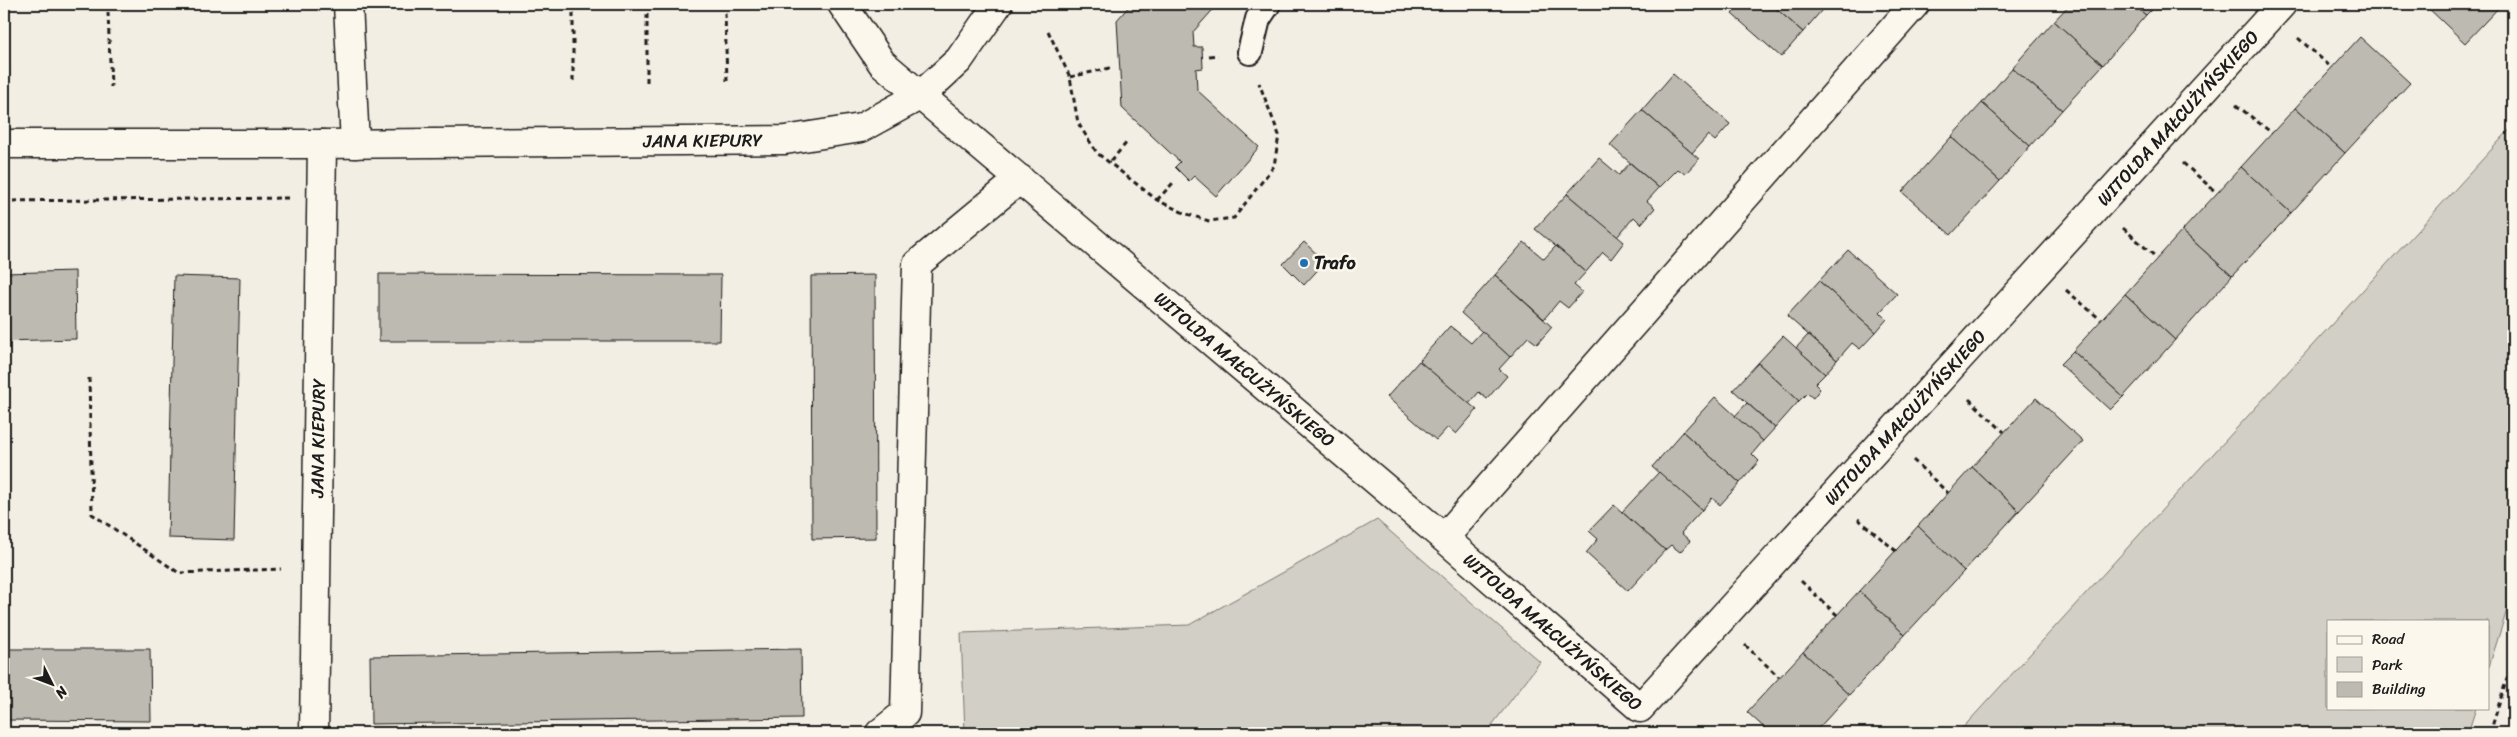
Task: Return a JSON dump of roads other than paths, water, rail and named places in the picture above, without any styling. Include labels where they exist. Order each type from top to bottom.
[{"type":"street","points":[[348,4],[355,144]]},
{"type":"street","name":"WITOLDA MAŁCUŻYŃSKIEGO","points":[[842,4],[882,63],[1444,538],[1640,708],[2282,4]]},
{"type":"street","name":"JANA KIEPURY","points":[[4,144],[355,144],[786,140],[861,128],[921,95],[959,60],[998,4]]},
{"type":"street","points":[[1444,538],[1915,4]]},
{"type":"street","name":"JANA KIEPURY","points":[[314,720],[322,144]]},
{"type":"street","points":[[880,733],[905,713],[917,264],[1020,179]]},
{"type":"lane","points":[[1250,52],[1258,19],[1268,4]]},
{"type":"place","name":"Trafo","points":[[1304,263]]}]
